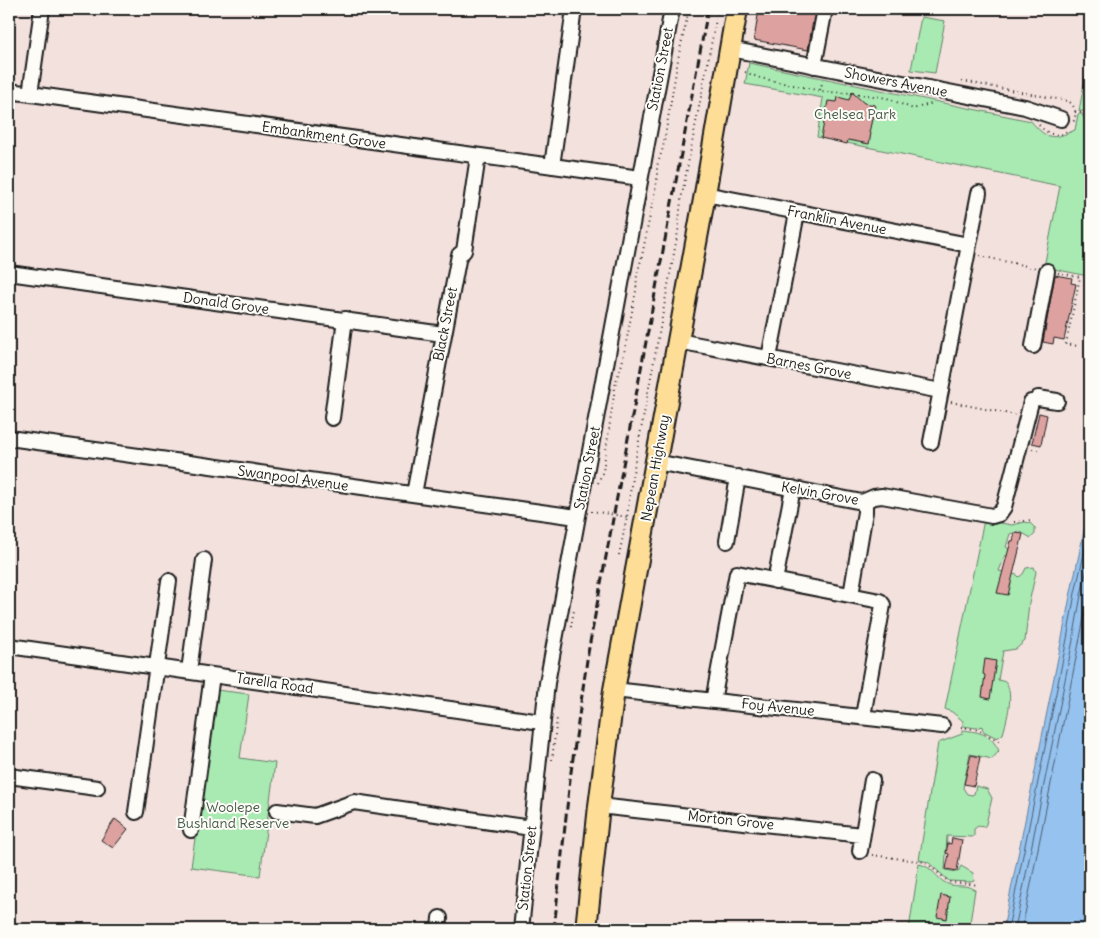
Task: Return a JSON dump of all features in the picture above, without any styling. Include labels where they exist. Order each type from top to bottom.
[{"type":"highway","name":"Nepean Highway","points":[[586,929],[614,690],[737,9]]},
{"type":"street","points":[[30,94],[42,9]]},
{"type":"street","points":[[552,166],[574,9]]},
{"type":"street","name":"Station Street","points":[[521,929],[547,683],[672,9]]},
{"type":"street","points":[[814,66],[825,9]]},
{"type":"street","name":"Showers Avenue","points":[[730,49],[1025,107],[1061,119]]},
{"type":"street","name":"Embankment Grove","points":[[9,91],[640,178]]},
{"type":"street","name":"Black Street","points":[[414,494],[459,255],[464,251],[478,156]]},
{"type":"street","points":[[931,442],[979,193]]},
{"type":"street","name":"Franklin Avenue","points":[[705,194],[969,245]]},
{"type":"street","points":[[769,358],[797,213]]},
{"type":"street","points":[[1033,346],[1048,270]]},
{"type":"street","name":"Donald Grove","points":[[9,273],[443,334]]},
{"type":"street","points":[[332,418],[346,319]]},
{"type":"street","name":"Barnes Grove","points":[[678,341],[769,358],[940,395]]},
{"type":"street","points":[[1027,417],[1034,400],[1058,402]]},
{"type":"street","name":"Kelvin Grove","points":[[656,462],[862,502],[876,496],[882,496],[984,515],[996,515],[1004,507],[1027,417]]},
{"type":"street","name":"Swanpool Avenue","points":[[9,438],[578,517]]},
{"type":"street","points":[[727,541],[738,478]]},
{"type":"street","points":[[775,581],[793,488]]},
{"type":"street","points":[[850,595],[865,512],[865,506],[862,502]]},
{"type":"street","points":[[188,671],[204,560]]},
{"type":"street","points":[[713,700],[737,573],[880,601],[883,605],[863,716]]},
{"type":"street","points":[[136,812],[169,581]]},
{"type":"street","name":"Tarella Road","points":[[9,646],[542,722]]},
{"type":"street","points":[[191,830],[212,675]]},
{"type":"street","name":"Foy Avenue","points":[[614,690],[942,726]]},
{"type":"street","points":[[9,776],[97,788]]},
{"type":"street","points":[[860,850],[872,780]]},
{"type":"street","points":[[277,811],[314,816],[354,802],[531,828]]},
{"type":"street","name":"Morton Grove","points":[[599,806],[862,835]]},
{"type":"path","points":[[595,488],[603,471],[616,381],[622,364],[636,291],[637,275],[657,180],[657,166],[663,148],[679,54],[689,9]]},
{"type":"path","points":[[619,555],[672,262],[681,200],[718,9]]},
{"type":"path","points":[[746,72],[760,78],[826,92],[852,93]]},
{"type":"path","points":[[1075,112],[1090,114]]},
{"type":"path","points":[[940,395],[1027,417]]},
{"type":"path","points":[[592,511],[627,517]]},
{"type":"path","points":[[1012,522],[1031,520]]},
{"type":"path","points":[[570,631],[576,603]]},
{"type":"path","points":[[552,761],[557,714]]},
{"type":"path","points":[[961,727],[979,730],[1002,743]]},
{"type":"path","points":[[860,850],[868,855],[925,862],[949,882],[979,885]]},
{"type":"green space","points":[[921,17],[945,21],[935,73],[911,70]]},
{"type":"green space","points":[[1090,51],[1090,112],[1079,111]]},
{"type":"green space","name":"Chelsea Park","points":[[749,63],[1031,121],[1041,132],[1055,137],[1075,130],[1078,114],[1083,114],[1083,117],[1086,118],[1087,115],[1090,116],[1090,278],[1044,267],[1060,186],[817,137],[823,98],[745,84]]},
{"type":"green space","points":[[984,520],[1012,525],[1025,522],[1030,523],[1035,528],[1035,534],[1031,538],[1019,531],[1010,534],[1006,547],[1009,549],[1008,555],[1005,556],[999,571],[1019,577],[1026,568],[1034,567],[1036,572],[1029,603],[1025,641],[1016,649],[1003,651],[998,680],[1006,682],[1010,700],[1003,734],[997,738],[983,731],[982,726],[976,728],[963,726],[963,721],[945,709]]},
{"type":"green space","name":"Woolepe Bushland Reserve","points":[[216,690],[249,694],[240,758],[275,763],[260,876],[191,867]]},
{"type":"green space","points":[[962,730],[989,737],[999,751],[992,759],[970,754],[963,788],[967,794],[972,795],[976,786],[987,789],[992,798],[986,824],[984,827],[978,826],[974,829],[974,836],[972,837],[947,836],[945,870],[958,872],[961,866],[973,873],[974,881],[971,882],[949,881],[928,862],[919,860],[938,743],[962,734]]},
{"type":"green space","points":[[919,864],[928,868],[948,884],[975,890],[969,929],[909,929]]},
{"type":"water","points":[[1090,499],[1090,929],[1003,929],[1062,638]]},
{"type":"building","points":[[759,9],[815,9],[808,50],[754,40]]},
{"type":"building","points":[[852,92],[864,103],[875,105],[869,133],[871,133],[869,144],[848,140],[847,144],[821,138],[828,101],[837,102],[838,97],[849,100]]},
{"type":"building","points":[[1055,275],[1072,278],[1071,283],[1076,284],[1064,340],[1054,338],[1053,344],[1043,342]]},
{"type":"building","points":[[1039,413],[1047,415],[1041,445],[1032,443]]},
{"type":"building","points":[[1015,533],[1023,534],[1008,595],[997,593],[1011,541],[1013,541]]},
{"type":"building","points":[[985,659],[996,661],[990,699],[982,697]]},
{"type":"building","points":[[971,755],[980,757],[974,786],[964,784]]},
{"type":"building","points":[[115,819],[128,829],[113,848],[101,840]]},
{"type":"building","points":[[952,838],[962,840],[957,871],[946,869],[949,854],[946,853],[948,843],[951,844]]},
{"type":"building","points":[[941,895],[950,897],[947,919],[937,917]]},
{"type":"railway","points":[[554,929],[570,779],[588,653],[708,9]]}]
